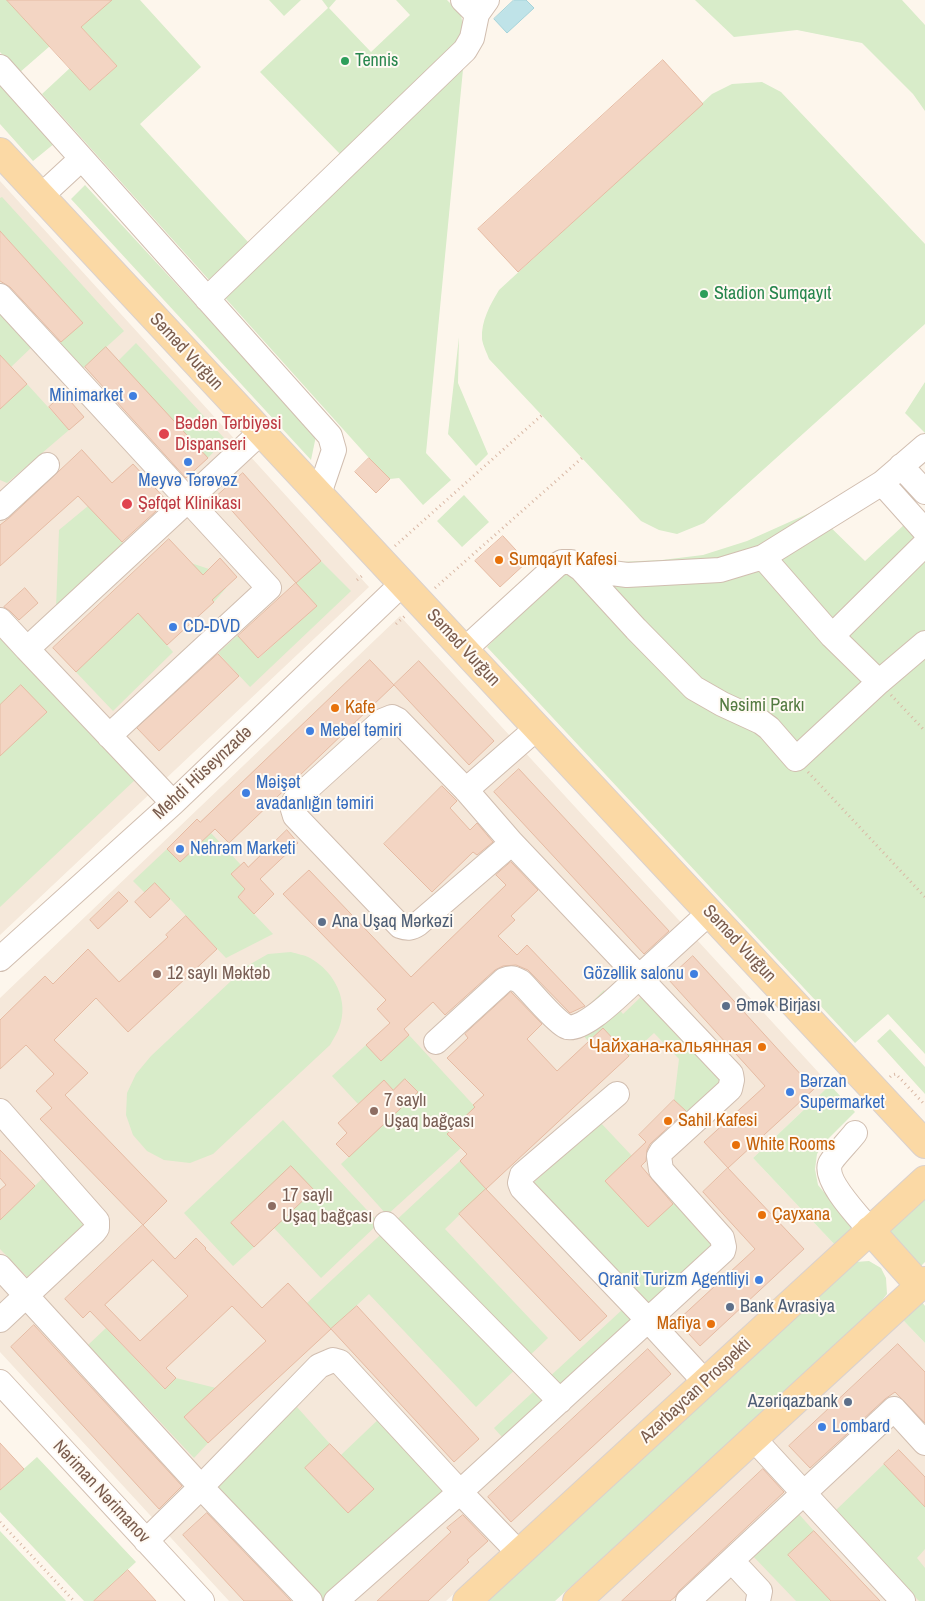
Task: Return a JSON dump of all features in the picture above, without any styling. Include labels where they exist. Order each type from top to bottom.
[{"type":"main road","name":"Səməd Vurğun","points":[[3,162],[42,196],[925,1144]]},
{"type":"main road","name":"Azərbaycan Prospekti","points":[[467,1601],[925,1180]]},
{"type":"main road","points":[[577,1601],[753,1438],[923,1286],[870,1230]]},
{"type":"street","points":[[207,299],[465,50],[472,38],[476,5]]},
{"type":"street","points":[[0,67],[330,436],[334,450],[319,494]]},
{"type":"street","points":[[42,196],[81,159]]},
{"type":"street","points":[[0,296],[269,588],[109,736]]},
{"type":"street","points":[[27,649],[262,432]]},
{"type":"street","points":[[581,569],[627,575],[720,570],[763,557],[882,483],[925,446]]},
{"type":"street","points":[[0,508],[47,465]]},
{"type":"street","points":[[901,466],[925,492]]},
{"type":"street","points":[[882,483],[925,531]]},
{"type":"street","points":[[832,636],[925,544]]},
{"type":"street","points":[[763,557],[832,636],[879,682]]},
{"type":"street","points":[[464,650],[557,565],[562,562],[571,562],[581,569],[694,688],[722,704],[761,722],[769,728],[796,759],[879,682],[925,643]]},
{"type":"street","name":"Mehdi Hüseynzadə","points":[[0,959],[172,803],[411,593]]},
{"type":"street","points":[[0,620],[172,803]]},
{"type":"street","points":[[336,1601],[560,1401],[723,1251],[724,1247],[722,1238],[661,1170],[659,1156],[662,1151],[730,1089],[731,1074],[512,842],[466,790],[398,720],[392,717],[382,721],[295,800],[292,806],[295,816],[400,926],[406,928],[411,928],[418,924],[512,842]]},
{"type":"street","points":[[466,790],[537,728]]},
{"type":"street","points":[[436,1042],[504,980],[509,978],[514,978],[521,982],[566,1027],[574,1028],[584,1024],[709,913]]},
{"type":"street","points":[[617,1094],[522,1175],[520,1183],[522,1188],[705,1382]]},
{"type":"street","points":[[0,1111],[97,1220],[98,1224],[94,1232],[0,1320]]},
{"type":"street","points":[[855,1133],[830,1164],[830,1172],[840,1192],[870,1230]]},
{"type":"street","points":[[386,1224],[560,1401]]},
{"type":"street","points":[[0,1267],[201,1487],[310,1601]]},
{"type":"street","points":[[146,1541],[319,1366],[333,1360],[340,1362],[519,1553]]},
{"type":"street","name":"Nəriman Nərimanov","points":[[0,1382],[202,1601]]},
{"type":"street","points":[[699,1598],[732,1560],[894,1409],[925,1443]]},
{"type":"street","points":[[753,1438],[903,1601]]},
{"type":"street","points":[[732,1560],[760,1591],[758,1601]]},
{"type":"path","points":[[357,580],[542,415]]},
{"type":"path","points":[[396,624],[411,593],[582,458]]},
{"type":"path","points":[[879,682],[925,731]]},
{"type":"path","points":[[796,759],[925,897]]},
{"type":"path","points":[[0,1522],[74,1601]]},
{"type":"shaded area","points":[[0,181],[369,587],[0,935]]},
{"type":"shaded area","points":[[400,616],[830,1085],[753,1158],[835,1245],[446,1601],[229,1601],[0,1352],[0,998]]},
{"type":"shaded area","points":[[903,1320],[925,1343],[925,1601],[596,1601]]},
{"type":"green space","points":[[0,0],[7,0],[50,46],[19,73],[0,52]]},
{"type":"green space","points":[[111,0],[140,0],[201,67],[140,124],[259,254],[464,59],[426,453],[451,480],[423,505],[399,478],[390,479],[369,458],[42,94],[70,68],[90,90],[117,66],[81,27]]},
{"type":"green space","points":[[269,0],[301,0],[284,16]]},
{"type":"green space","points":[[322,0],[336,0],[329,8],[371,52],[410,15],[396,0],[447,0],[461,14],[465,41],[340,154],[260,72],[328,8]]},
{"type":"green space","points":[[695,0],[902,0],[925,25],[925,111],[913,94],[862,43],[797,30],[734,37]]},
{"type":"green space","points":[[0,82],[55,143],[33,161],[0,124]]},
{"type":"green space","points":[[762,82],[781,92],[925,244],[925,324],[704,523],[677,534],[659,530],[641,521],[489,359],[482,339],[483,326],[489,307],[499,290],[712,94],[732,84]]},
{"type":"green space","points":[[85,185],[316,436],[311,460],[71,199]]},
{"type":"green space","points":[[2,197],[124,331],[81,370],[58,345],[82,323],[5,236],[0,240],[0,198]]},
{"type":"green space","points":[[0,309],[34,345],[11,367],[5,360],[0,364]]},
{"type":"green space","points":[[459,337],[458,383],[488,454],[476,466],[448,434]]},
{"type":"green space","points":[[136,343],[225,439],[208,458],[118,361]]},
{"type":"green space","points":[[925,382],[925,433],[905,413]]},
{"type":"green space","points":[[27,384],[69,430],[7,483],[0,480],[0,409]]},
{"type":"green space","points":[[464,495],[489,522],[462,547],[437,521]]},
{"type":"green space","points":[[88,506],[123,543],[56,608],[59,530]]},
{"type":"green space","name":"Nəsimi Parkı","points":[[814,511],[865,561],[905,524],[925,545],[925,1054],[888,1014],[855,1043],[487,647],[579,553],[617,562],[662,560],[703,555],[747,541]]},
{"type":"green space","points":[[321,561],[351,591],[250,687],[218,653],[238,635],[259,658],[317,606],[296,583]]},
{"type":"green space","points":[[191,563],[209,569],[226,588],[214,602],[152,628],[173,652],[113,711],[76,672]]},
{"type":"green space","points":[[0,633],[136,779],[0,907],[0,756],[21,685],[0,705]]},
{"type":"green space","points":[[211,833],[241,865],[231,874],[245,889],[238,897],[273,934],[226,958],[155,883],[145,893],[133,881],[167,849],[180,862]]},
{"type":"green space","points":[[291,952],[308,957],[319,964],[333,979],[338,988],[341,997],[342,1018],[330,1045],[213,1154],[190,1163],[164,1160],[147,1151],[133,1135],[126,1115],[127,1093],[136,1074],[151,1056],[247,966],[268,954]]},
{"type":"green space","points":[[604,990],[623,1014],[643,995],[727,1083],[691,1116],[674,1100],[679,1059],[654,1033],[629,1056],[603,1028],[588,1041],[572,1022]]},
{"type":"green space","points":[[890,1029],[925,1067],[925,1094],[877,1041]]},
{"type":"green space","points":[[409,1035],[489,1122],[463,1119],[447,1134],[461,1148],[387,1215],[341,1164],[418,1092],[406,1079],[393,1090],[384,1080],[358,1104],[332,1076],[366,1045],[381,1061]]},
{"type":"green space","points":[[830,1085],[855,1112],[825,1142],[817,1154],[815,1169],[818,1185],[854,1228],[835,1245],[753,1158]]},
{"type":"green space","points":[[283,1120],[379,1223],[321,1278],[274,1228],[291,1167],[231,1222],[254,1247],[233,1266],[184,1213]]},
{"type":"green space","points":[[599,1121],[632,1156],[605,1181],[648,1227],[674,1203],[723,1254],[654,1317],[528,1188]]},
{"type":"green space","points":[[460,1161],[486,1189],[445,1229],[548,1338],[476,1407],[369,1294],[331,1329],[307,1303]]},
{"type":"green space","points":[[50,1171],[107,1228],[40,1290],[0,1249],[0,1220]]},
{"type":"green space","points":[[925,1193],[925,1262],[921,1266],[887,1229]]},
{"type":"green space","points":[[869,1261],[881,1268],[886,1278],[887,1294],[876,1308],[555,1601],[483,1601],[855,1262]]},
{"type":"green space","points":[[922,1302],[925,1306],[925,1343],[903,1320]]},
{"type":"green space","points":[[623,1309],[640,1328],[511,1447],[494,1428]]},
{"type":"green space","points":[[106,1328],[164,1389],[176,1378],[216,1388],[184,1417],[208,1443],[194,1458],[88,1345]]},
{"type":"green space","points":[[297,1407],[330,1444],[305,1468],[348,1513],[373,1489],[341,1455],[383,1415],[461,1497],[349,1601],[318,1601],[211,1488]]},
{"type":"green space","points":[[37,1457],[136,1562],[94,1601],[84,1601],[0,1512],[0,1490]]},
{"type":"green space","points":[[884,1464],[923,1505],[925,1503],[925,1549],[917,1558],[925,1568],[925,1601],[919,1601],[835,1511]]},
{"type":"green space","points":[[797,1512],[814,1531],[788,1556],[831,1601],[796,1601],[752,1555]]},
{"type":"green space","points":[[0,1531],[66,1601],[0,1601]]},
{"type":"water","points":[[514,0],[526,0],[534,8],[507,33],[494,19]]},
{"type":"building","points":[[7,0],[112,0],[81,27],[117,66],[90,90]]},
{"type":"building","points":[[663,60],[703,104],[518,272],[478,229]]},
{"type":"building","points":[[0,231],[83,323],[61,342],[10,287],[0,281]]},
{"type":"building","points":[[106,347],[208,458],[186,478],[85,367]]},
{"type":"building","points":[[0,355],[27,384],[0,409]]},
{"type":"building","points":[[64,394],[84,417],[69,430],[49,407]]},
{"type":"building","points":[[82,450],[112,483],[133,464],[167,501],[122,542],[78,496],[0,566],[0,525]]},
{"type":"building","points":[[369,458],[390,479],[376,493],[355,472]]},
{"type":"building","points":[[243,473],[321,561],[296,583],[218,495]]},
{"type":"building","points":[[503,536],[527,562],[500,587],[475,561]]},
{"type":"building","points":[[169,539],[203,575],[220,558],[237,577],[212,600],[214,602],[167,645],[138,613],[76,672],[53,648]]},
{"type":"building","points":[[296,583],[317,606],[258,658],[238,636]]},
{"type":"building","points":[[25,588],[38,603],[19,620],[4,607]]},
{"type":"building","points":[[218,654],[239,676],[159,751],[137,728]]},
{"type":"building","points":[[370,660],[394,685],[229,843],[215,829],[180,862],[167,849],[197,819],[200,822]]},
{"type":"building","points":[[419,661],[494,741],[469,765],[394,685]]},
{"type":"building","points":[[21,685],[47,712],[0,756],[0,705]]},
{"type":"building","points":[[519,769],[669,931],[644,954],[494,792]]},
{"type":"building","points":[[442,786],[457,801],[450,808],[470,830],[477,823],[493,842],[477,855],[473,852],[432,892],[384,844]]},
{"type":"building","points":[[287,830],[298,843],[260,879],[274,894],[254,914],[238,897],[245,889],[231,874],[244,862],[248,867]]},
{"type":"building","points":[[511,862],[538,890],[511,916],[515,920],[498,936],[517,955],[527,945],[585,1006],[570,1013],[528,970],[516,965],[503,966],[495,970],[445,1015],[433,1002],[404,1029],[409,1035],[381,1061],[366,1045],[390,1023],[377,1009],[386,1000],[283,894],[309,870],[411,977],[506,885],[496,875]]},
{"type":"building","points":[[155,883],[170,899],[150,918],[135,902]]},
{"type":"building","points":[[119,892],[128,901],[98,929],[90,920]]},
{"type":"building","points":[[186,916],[217,949],[128,1032],[96,998],[54,1040],[88,1073],[65,1095],[167,1201],[143,1225],[40,1119],[52,1108],[36,1091],[54,1074],[26,1045],[0,1069],[0,1020],[45,976],[53,984],[88,949],[119,982],[168,937],[166,935]]},
{"type":"building","points":[[693,956],[814,1089],[728,1168],[704,1142],[765,1086],[668,979]]},
{"type":"building","points":[[511,992],[542,1024],[527,1039],[557,1071],[603,1028],[629,1056],[486,1189],[460,1161],[467,1154],[447,1134],[475,1107],[473,1105],[484,1095],[447,1058],[468,1038],[465,1034]]},
{"type":"building","points":[[405,1079],[418,1092],[349,1157],[336,1144],[347,1133],[338,1123],[384,1080],[393,1090]]},
{"type":"building","points":[[674,1100],[686,1111],[650,1144],[647,1150],[646,1161],[641,1166],[673,1204],[648,1227],[605,1181],[646,1142],[639,1135]]},
{"type":"building","points":[[0,1150],[35,1186],[0,1220],[0,1190],[6,1185],[0,1178]]},
{"type":"building","points":[[291,1166],[314,1190],[254,1247],[231,1223]]},
{"type":"building","points":[[728,1168],[804,1249],[700,1346],[677,1321],[755,1249],[703,1192]]},
{"type":"building","points":[[486,1189],[607,1316],[580,1341],[459,1214]]},
{"type":"building","points":[[143,1225],[175,1259],[196,1238],[262,1308],[288,1283],[331,1329],[208,1443],[184,1417],[266,1341],[232,1306],[166,1368],[176,1378],[165,1389],[90,1311],[83,1318],[65,1299]],"holes":[[[153,1260],[188,1296],[140,1341],[105,1305]]]},
{"type":"building","points":[[357,1306],[479,1439],[454,1462],[331,1329]]},
{"type":"building","points":[[34,1325],[182,1486],[159,1509],[11,1347]]},
{"type":"building","points":[[898,1344],[925,1372],[925,1423],[895,1392],[810,1468],[789,1446]]},
{"type":"building","points":[[648,1349],[671,1374],[511,1522],[488,1497]]},
{"type":"building","points":[[0,1443],[24,1469],[0,1490]]},
{"type":"building","points":[[330,1444],[374,1489],[348,1513],[305,1468]]},
{"type":"building","points":[[899,1450],[925,1477],[925,1507],[884,1464]]},
{"type":"building","points":[[763,1469],[784,1492],[679,1591],[675,1597],[670,1601],[622,1601]]},
{"type":"building","points":[[207,1513],[291,1601],[244,1601],[183,1535]]},
{"type":"building","points":[[463,1515],[488,1541],[467,1560],[469,1562],[428,1601],[377,1601],[451,1532],[447,1528]]},
{"type":"building","points":[[814,1531],[880,1601],[831,1601],[788,1555]]},
{"type":"building","points":[[128,1570],[156,1601],[94,1601]]},
{"type":"place","name":"Tennis","points":[[345,61]]},
{"type":"place","name":"Stadion Sumqayıt","points":[[704,294]]},
{"type":"place","name":"Minimarket","points":[[133,396]]},
{"type":"place","name":"Bədən Tərbiyəsi Dispanseri","points":[[164,434]]},
{"type":"place","name":"Meyvə Tərəvəz","points":[[188,462]]},
{"type":"place","name":"Şəfqət Klinikası","points":[[127,504]]},
{"type":"place","name":"Sumqayıt Kafesi","points":[[499,560]]},
{"type":"place","name":"CD-DVD","points":[[173,627]]},
{"type":"place","name":"Kafe","points":[[335,708]]},
{"type":"place","name":"Mebel təmiri","points":[[310,731]]},
{"type":"place","name":"Məişət avadanlığın təmiri","points":[[246,793]]},
{"type":"place","name":"Nehrəm Marketi","points":[[180,849]]},
{"type":"place","name":"Ana Uşaq Mərkəzi","points":[[322,922]]},
{"type":"place","name":"12 saylı Məktəb","points":[[157,974]]},
{"type":"place","name":"Gözəllik salonu","points":[[694,974]]},
{"type":"place","name":"Əmək Birjası","points":[[726,1006]]},
{"type":"place","name":"Чайхана-кальянная","points":[[762,1047]]},
{"type":"place","name":"Bərzan Supermarket","points":[[790,1092]]},
{"type":"place","name":"7 saylı Uşaq bağçası","points":[[374,1111]]},
{"type":"place","name":"Sahil Kafesi","points":[[668,1121]]},
{"type":"place","name":"White Rooms","points":[[736,1145]]},
{"type":"place","name":"17 saylı Uşaq bağçası","points":[[272,1206]]},
{"type":"place","name":"Çayxana","points":[[762,1215]]},
{"type":"place","name":"Qranit Turizm Agentliyi","points":[[759,1280]]},
{"type":"place","name":"Bank Avrasiya","points":[[730,1307]]},
{"type":"place","name":"Mafiya","points":[[711,1324]]},
{"type":"place","name":"Azəriqazbank","points":[[848,1402]]},
{"type":"place","name":"Lombard","points":[[822,1427]]}]
